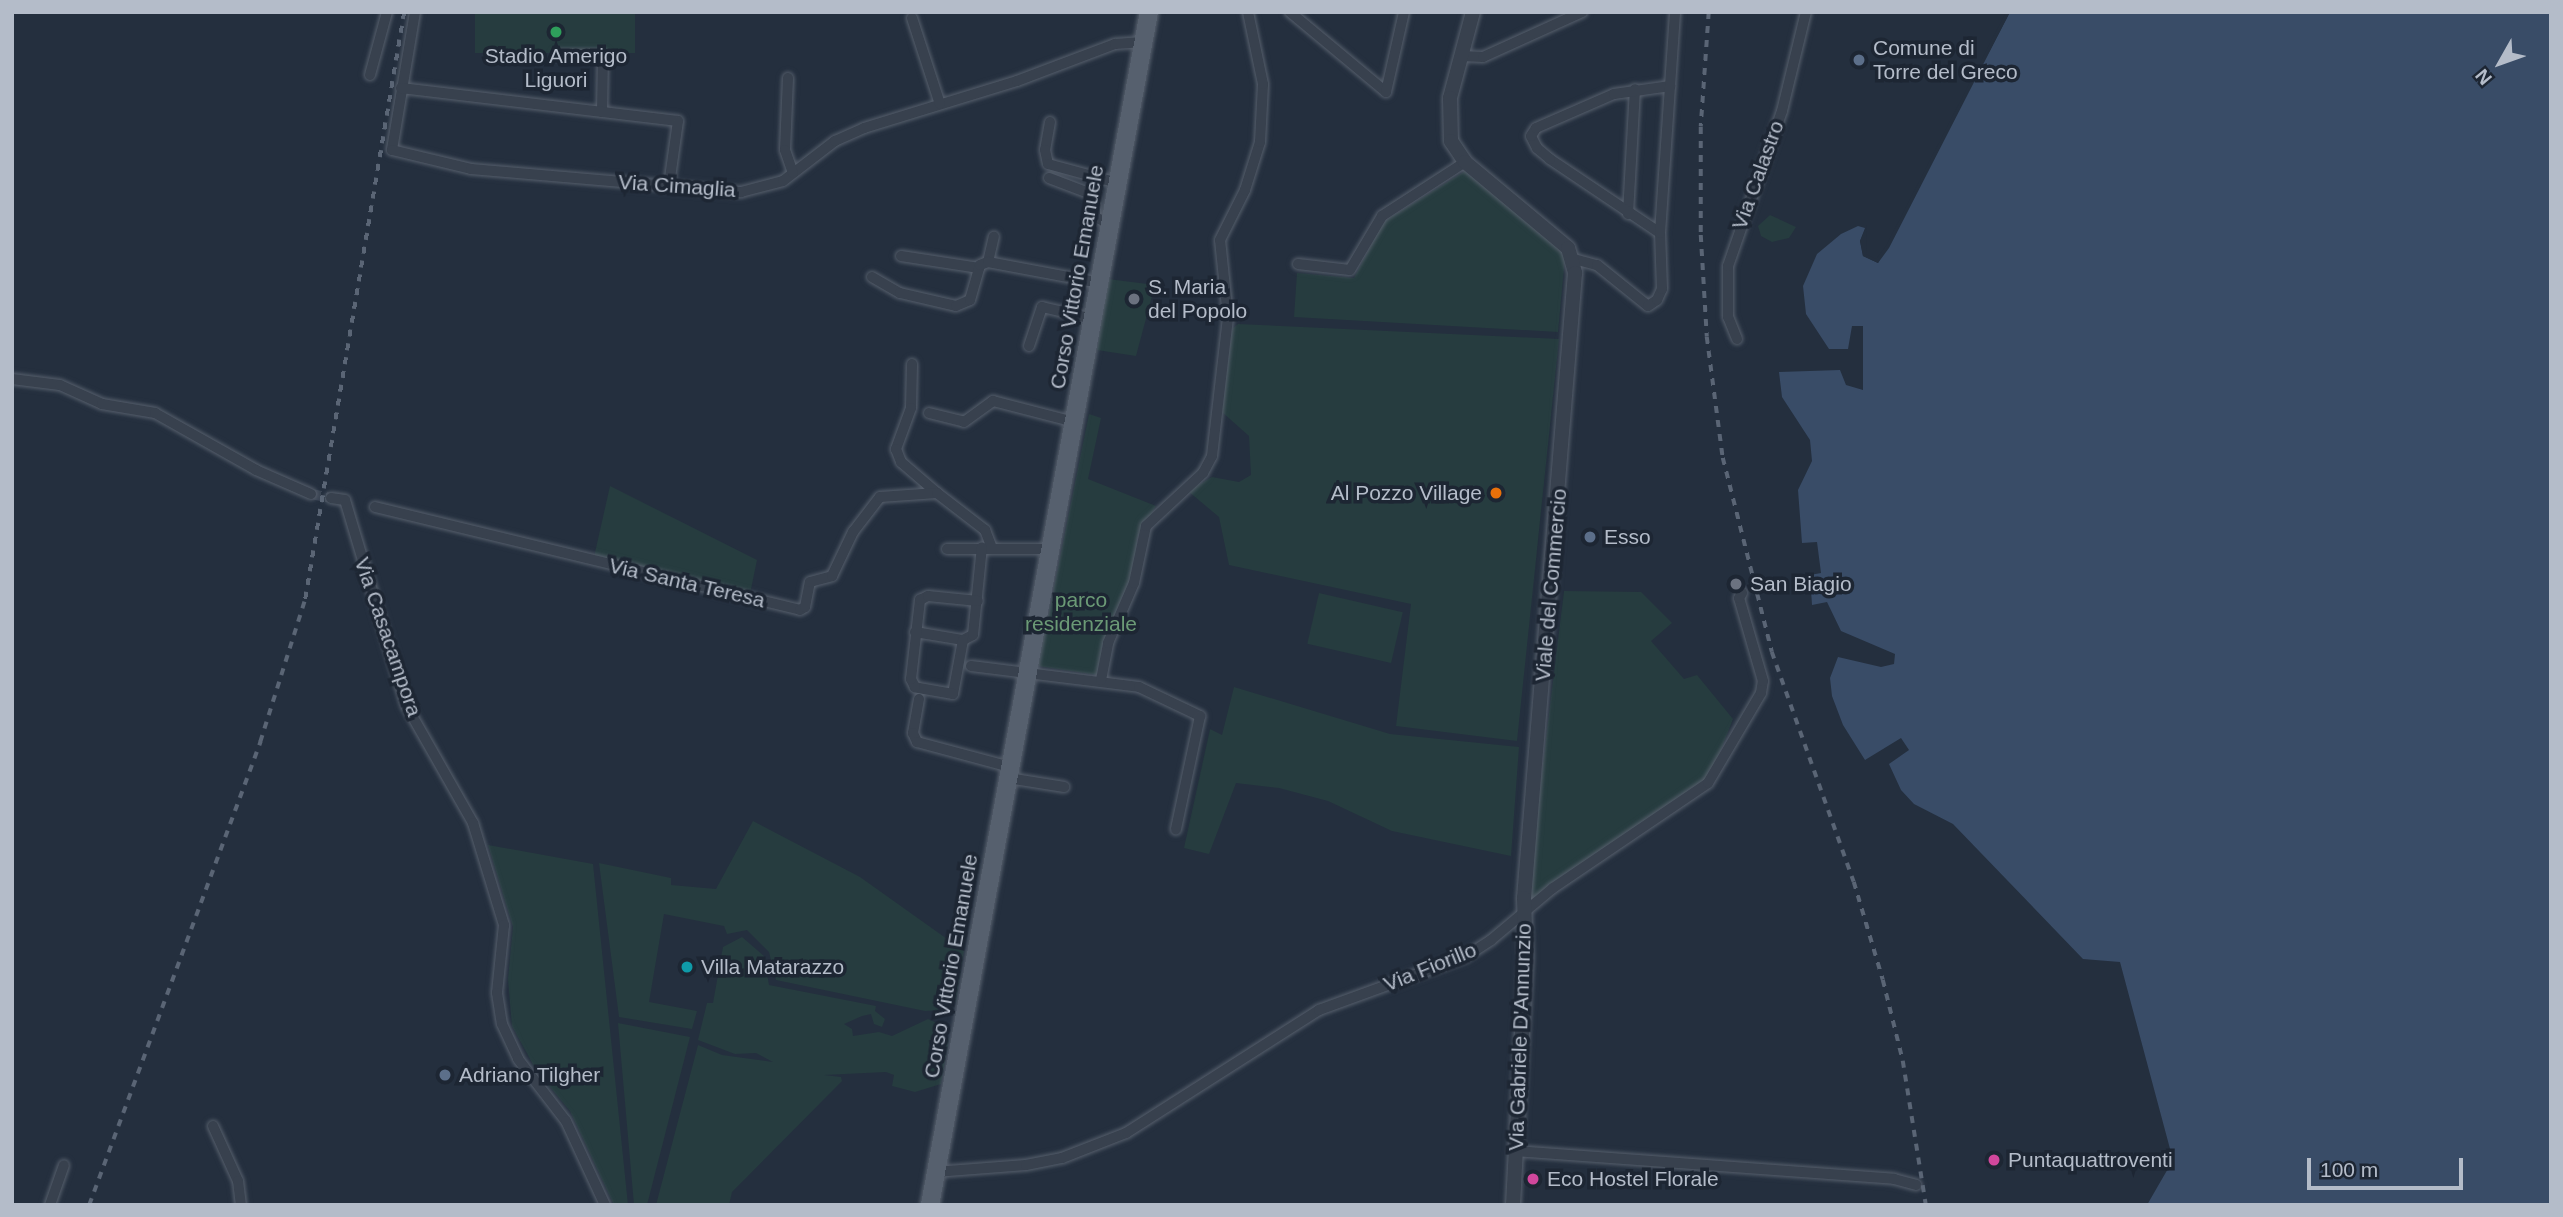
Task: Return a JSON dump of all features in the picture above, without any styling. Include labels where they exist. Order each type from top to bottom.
[{"type":"main road","name":"Corso Vittorio Emanuele","points":[[930,1205],[1149,12]]},
{"type":"street","points":[[370,75],[387,12]]},
{"type":"street","points":[[415,12],[401,88],[678,121],[669,185]]},
{"type":"street","points":[[1101,680],[1108,643],[1134,583],[1146,526],[1203,473],[1212,456],[1228,317],[1220,240],[1245,190],[1259,142],[1263,84],[1248,12]]},
{"type":"street","points":[[1290,12],[1386,92],[1404,12]]},
{"type":"street","points":[[1472,12],[1448,118],[1451,141],[1465,162],[1559,238],[1574,259],[1597,264],[1648,306],[1654,305],[1662,289],[1660,233],[1675,12]]},
{"type":"street","points":[[1462,56],[1483,57],[1582,12]]},
{"type":"street","name":"Via Calastro","points":[[1737,339],[1728,317],[1728,266],[1782,111],[1806,12]]},
{"type":"street","points":[[912,18],[940,104]]},
{"type":"street","name":"Via Cimaglia","points":[[401,88],[392,150],[471,169],[741,192],[769,188],[835,141],[1115,44],[1143,42]]},
{"type":"street","points":[[558,55],[603,55],[602,112]]},
{"type":"street","points":[[788,78],[785,150],[793,173]]},
{"type":"street","points":[[1660,233],[1628,214],[1544,154],[1531,136],[1536,128],[1581,106],[1635,89],[1670,86]]},
{"type":"street","points":[[1628,214],[1635,89]]},
{"type":"street","points":[[1050,122],[1045,150],[1048,164],[1118,183]]},
{"type":"street","points":[[1298,264],[1350,270],[1382,216],[1465,162]]},
{"type":"street","points":[[1049,178],[1094,195],[1095,217],[1110,223]]},
{"type":"street","points":[[872,277],[900,293],[956,306],[970,300],[994,237]]},
{"type":"street","points":[[901,256],[983,265],[1100,283]]},
{"type":"street","name":"Viale del Commercio","points":[[1525,911],[1574,259]]},
{"type":"street","points":[[1029,346],[1042,307],[1093,319]]},
{"type":"street","points":[[912,364],[911,408],[896,449],[901,462],[981,526],[986,547],[974,635],[963,640],[915,632]]},
{"type":"street","points":[[12,379],[60,385],[102,404],[155,413],[256,470],[311,494]]},
{"type":"street","points":[[929,413],[964,422],[993,401],[1074,422]]},
{"type":"street","name":"Via Santa Teresa","points":[[375,507],[800,610],[805,607],[810,582],[832,576],[853,532],[880,497],[937,493]]},
{"type":"street","name":"Via Casacampora","points":[[331,498],[345,500],[406,705],[473,823],[503,925],[497,992],[502,1024],[518,1059],[566,1121],[605,1205]]},
{"type":"street","points":[[947,549],[1051,549]]},
{"type":"street","name":"Via Fiorillo","points":[[935,1172],[1026,1166],[1062,1158],[1126,1133],[1295,1023],[1465,957],[1525,911],[1708,783],[1761,693],[1763,681],[1739,597],[1742,593]]},
{"type":"street","points":[[963,640],[955,691],[944,695],[912,684],[918,603],[924,596],[978,601]]},
{"type":"street","points":[[971,666],[1101,680],[1139,687],[1200,716],[1176,829]]},
{"type":"street","points":[[919,699],[913,733],[917,741],[1009,772],[1064,787]]},
{"type":"street","name":"Via Gabriele D'Annunzio","points":[[1513,1205],[1525,911]]},
{"type":"street","points":[[213,1126],[238,1181],[241,1205]]},
{"type":"street","points":[[1515,1151],[1894,1179],[1916,1185]]},
{"type":"street","points":[[50,1205],[64,1165]]},
{"type":"green space","name":"Stadio Amerigo Liguori","points":[[475,12],[635,12],[635,53],[475,53]]},
{"type":"green space","points":[[1465,171],[1557,244],[1565,257],[1558,332],[1294,317],[1297,273],[1354,278],[1383,222]]},
{"type":"green space","points":[[1770,215],[1796,227],[1789,238],[1772,242],[1761,236],[1758,226]]},
{"type":"green space","points":[[1108,279],[1155,285],[1136,356],[1097,350]]},
{"type":"green space","points":[[1238,324],[1559,339],[1517,741],[1396,726],[1411,604],[1229,565],[1219,517],[1188,491],[1212,477],[1239,482],[1251,475],[1249,436],[1222,412],[1232,329]]},
{"type":"green space","name":"parco residenziale","points":[[1089,414],[1101,418],[1088,479],[1156,506],[1138,536],[1132,581],[1097,675],[1038,666]]},
{"type":"green space","points":[[610,486],[757,560],[750,594],[594,557]]},
{"type":"green space","points":[[1564,591],[1641,592],[1672,623],[1651,641],[1684,679],[1697,675],[1733,719],[1708,783],[1525,911]]},
{"type":"green space","points":[[1319,593],[1403,612],[1391,663],[1307,644]]},
{"type":"green space","points":[[1234,687],[1390,734],[1519,747],[1511,856],[1392,831],[1328,801],[1279,788],[1236,783],[1209,854],[1184,848],[1210,729],[1222,735]]},
{"type":"green space","points":[[753,821],[860,877],[964,951],[956,1002],[944,1000],[941,1010],[925,1011],[776,980],[769,952],[747,930],[727,934],[724,926],[664,914],[649,1002],[697,1011],[692,1029],[619,1017],[599,863],[671,878],[671,885],[716,889]]},
{"type":"green space","points":[[488,845],[593,864],[628,1205],[614,1205],[570,1111],[536,1070],[512,1026],[508,979],[513,927]]},
{"type":"green space","points":[[742,937],[764,956],[769,985],[876,1006],[875,1011],[885,1019],[882,1027],[874,1024],[871,1014],[862,1016],[844,1024],[852,1029],[853,1036],[879,1032],[892,1036],[928,1019],[939,1024],[937,1035],[949,1038],[941,1084],[915,1092],[892,1086],[894,1075],[886,1072],[824,1075],[841,1077],[842,1081],[732,1192],[729,1205],[656,1205],[698,1045],[722,1055],[773,1062],[756,1053],[735,1054],[698,1040],[707,1003],[713,1003],[723,947]]},
{"type":"green space","points":[[618,1023],[690,1037],[647,1205],[634,1205]]},
{"type":"water","points":[[2010,12],[2551,12],[2551,1205],[2147,1205],[2173,1160],[2120,962],[2083,959],[1953,824],[1914,804],[1901,790],[1889,764],[1909,750],[1901,738],[1865,760],[1843,725],[1832,696],[1830,678],[1838,657],[1881,667],[1894,664],[1895,654],[1841,631],[1827,602],[1812,605],[1810,575],[1821,573],[1817,542],[1802,543],[1798,490],[1812,461],[1810,440],[1782,397],[1779,372],[1840,370],[1846,385],[1863,390],[1863,326],[1852,326],[1848,349],[1829,349],[1806,314],[1803,286],[1817,254],[1841,234],[1858,226],[1865,228],[1860,241],[1863,256],[1878,263]]},
{"type":"pier","points":[[2006,12],[2010,12],[1889,248],[1878,263],[1863,256],[1860,241],[1867,225],[1866,254],[1876,259],[1886,246]]},
{"type":"tunnel","points":[[311,494],[331,498]]},
{"type":"railway","points":[[89,1205],[260,742],[305,599],[404,12]]},
{"type":"railway","points":[[1709,12],[1701,127],[1701,235],[1707,337],[1723,458],[1772,652],[1854,882],[1883,980],[1903,1061],[1926,1205]]},
{"type":"place","name":"Stadio Amerigo Liguori","points":[[556,32]]},
{"type":"place","name":"Comune di Torre del Greco","points":[[1859,60]]},
{"type":"place","name":"S. Maria del Popolo","points":[[1134,299]]},
{"type":"place","name":"Al Pozzo Village","points":[[1496,493]]},
{"type":"place","name":"Esso","points":[[1590,537]]},
{"type":"place","name":"San Biagio","points":[[1736,584]]},
{"type":"place","name":"Villa Matarazzo","points":[[687,967]]},
{"type":"place","name":"Adriano Tilgher","points":[[445,1075]]},
{"type":"place","name":"Puntaquattroventi","points":[[1994,1160]]},
{"type":"place","name":"Eco Hostel Florale","points":[[1533,1179]]}]
